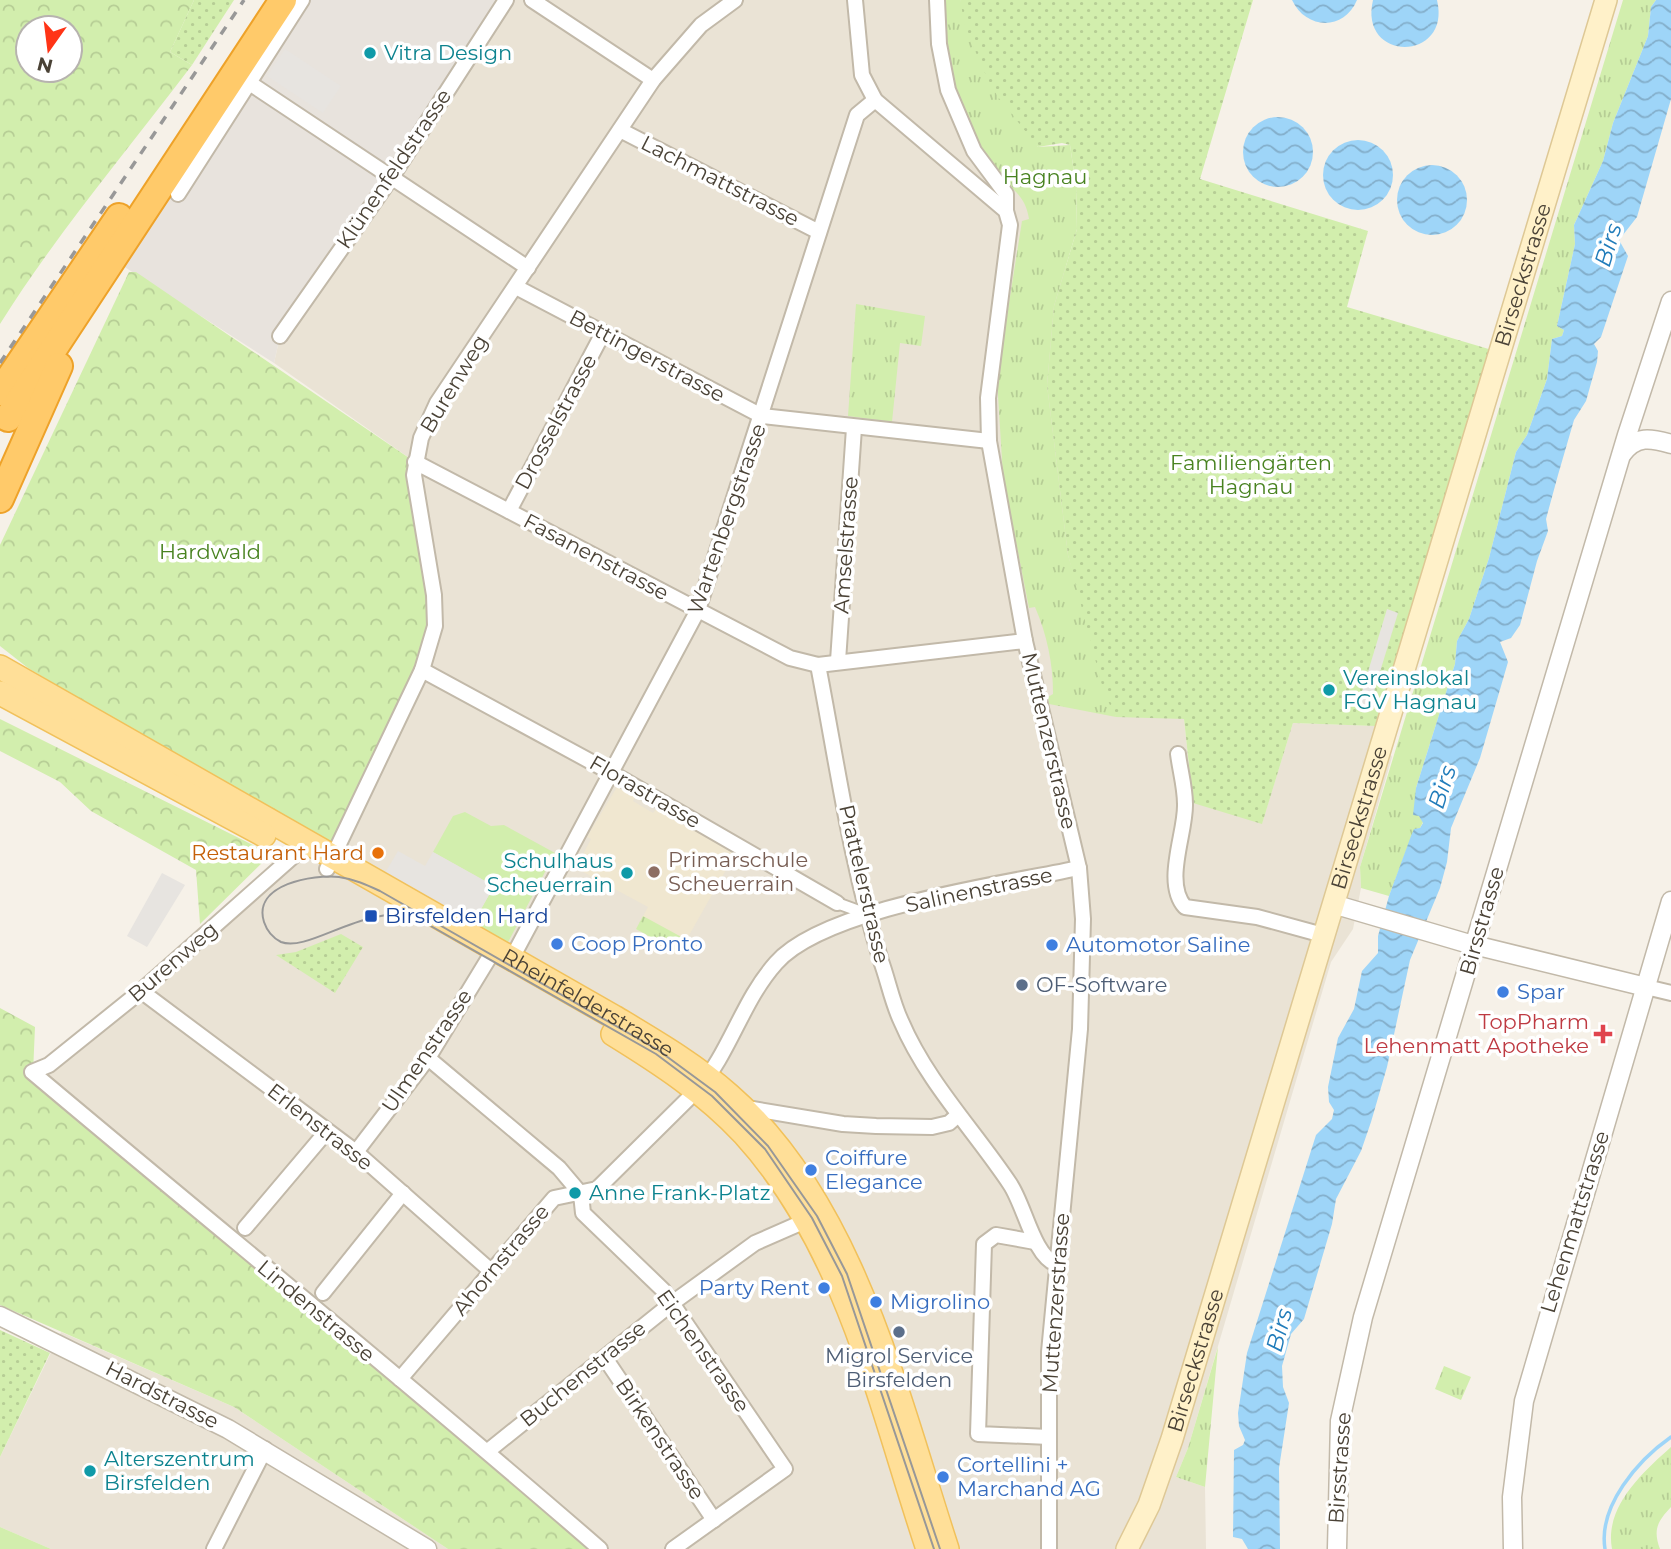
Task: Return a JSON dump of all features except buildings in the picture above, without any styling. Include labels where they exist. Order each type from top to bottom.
[{"type":"highway","points":[[4,425],[263,0]]},
{"type":"highway","points":[[0,392],[125,225],[283,0]]},
{"type":"highway","points":[[0,499],[125,225]]},
{"type":"main road","name":"Birseckstrasse","points":[[1126,1549],[1149,1506],[1172,1439],[1323,935],[1340,906],[1606,0]]},
{"type":"main road","name":"Rheinfelderstrasse","points":[[0,667],[301,846],[498,956],[607,1031],[702,1084],[735,1113],[775,1173],[815,1217],[862,1295],[947,1549]]},
{"type":"main road","name":"Rheinfelderstrasse","points":[[0,693],[301,846]]},
{"type":"main road","name":"Rheinfelderstrasse","points":[[815,1217],[846,1300],[928,1549]]},
{"type":"street","points":[[178,194],[302,0]]},
{"type":"street","name":"Klünenfeldstrasse","points":[[280,336],[390,178],[506,0]]},
{"type":"street","points":[[532,0],[653,80]]},
{"type":"street","name":"Burenweg","points":[[331,863],[422,670],[435,626],[434,594],[415,489],[415,462],[421,438],[437,403],[653,80],[701,25],[735,0]]},
{"type":"street","points":[[855,0],[862,75],[875,100],[1006,211]]},
{"type":"street","name":"Muttenzerstrasse","points":[[937,0],[939,44],[948,90],[974,151],[1006,194],[1006,211],[1010,225],[988,398],[989,441],[1025,641],[1079,868],[1083,919],[1080,1029],[1049,1352],[1049,1549]]},
{"type":"street","points":[[248,82],[528,268]]},
{"type":"street","name":"Wartenbergstrasse","points":[[498,956],[610,772],[698,610],[857,115],[875,100]]},
{"type":"street","name":"Lachmattstrasse","points":[[620,130],[819,232]]},
{"type":"street","name":"Bettingerstrasse","points":[[516,287],[762,416],[989,441]]},
{"type":"street","name":"Birsstrasse","points":[[1337,1549],[1340,1421],[1360,1330],[1466,943],[1671,301]]},
{"type":"street","name":"Drosselstrasse","points":[[509,511],[603,333]]},
{"type":"street","points":[[1639,406],[1643,425],[1652,438]]},
{"type":"street","name":"Amselstrasse","points":[[838,661],[854,428]]},
{"type":"street","points":[[1622,454],[1638,439],[1652,438],[1671,444]]},
{"type":"street","name":"Fasanenstrasse","points":[[415,462],[790,658],[818,665],[1025,641]]},
{"type":"street","name":"Prattelerstrasse","points":[[818,665],[867,914],[900,1020],[914,1048],[958,1115],[1024,1205],[1035,1242],[1046,1260],[1056,1264]]},
{"type":"street","name":"Florastrasse","points":[[422,670],[610,772],[836,903],[867,914]]},
{"type":"street","points":[[1178,754],[1185,806],[1176,860],[1179,901],[1185,907],[1257,917],[1323,935]]},
{"type":"street","name":"Burenweg","points":[[33,1072],[50,1065],[141,991],[301,846]]},
{"type":"street","name":"Salinenstrasse","points":[[702,1084],[758,986],[777,961],[802,942],[828,928],[867,914],[1079,868]]},
{"type":"street","name":"Lehenmattstrasse","points":[[1513,1549],[1513,1485],[1524,1401],[1671,901]]},
{"type":"street","points":[[1340,906],[1466,943],[1671,993]]},
{"type":"street","name":"Ulmenstrasse","points":[[356,1152],[428,1058],[498,956]]},
{"type":"street","name":"Erlenstrasse","points":[[141,991],[356,1152],[492,1272]]},
{"type":"street","name":"Eichenstrasse","points":[[428,1058],[559,1168],[581,1194],[583,1213],[663,1290],[785,1469],[673,1549]]},
{"type":"street","name":"Lindenstrasse","points":[[33,1072],[488,1451],[600,1549]]},
{"type":"street","name":"Ahornstrasse","points":[[400,1379],[554,1198],[597,1189],[702,1084]]},
{"type":"street","points":[[735,1113],[843,1124],[932,1127],[949,1123],[958,1115]]},
{"type":"street","points":[[245,1228],[327,1131]]},
{"type":"street","points":[[323,1293],[403,1193]]},
{"type":"street","name":"Buchenstrasse","points":[[488,1451],[671,1304],[755,1242],[815,1217]]},
{"type":"street","points":[[1035,1242],[996,1235],[984,1244],[978,1434],[1049,1437]]},
{"type":"street","name":"Hardstrasse","points":[[0,1316],[265,1449],[421,1548]]},
{"type":"street","name":"Birkenstrasse","points":[[605,1358],[714,1520]]},
{"type":"street","points":[[214,1549],[265,1449]]},
{"type":"shaded area","points":[[297,0],[506,0],[280,336],[274,363],[120,264]]},
{"type":"shaded area","points":[[506,0],[960,0],[1032,138],[1184,719],[1193,802],[1262,823],[1293,723],[1375,726],[1392,757],[1360,867],[1361,888],[1353,929],[1331,962],[1188,1448],[1176,1477],[1205,1487],[1206,1549],[600,1549],[33,1072],[298,852],[327,869],[415,462],[274,363],[280,336]]},
{"type":"shaded area","points":[[285,49],[341,86],[323,113],[267,76]]},
{"type":"shaded area","points":[[1387,609],[1398,613],[1368,711],[1357,708]]},
{"type":"shaded area","name":"Primarschule Scheuerrain","points":[[617,787],[636,795],[633,801],[653,813],[657,808],[735,854],[679,953],[636,929],[648,907],[576,868],[591,839],[587,837]]},
{"type":"shaded area","points":[[398,851],[425,866],[433,852],[494,886],[471,927],[382,878]]},
{"type":"shaded area","points":[[162,873],[185,885],[147,947],[127,936]]},
{"type":"shaded area","points":[[61,1332],[234,1407],[448,1549],[51,1549],[0,1527],[0,1457]]},
{"type":"green space","points":[[0,0],[194,0],[170,52],[192,65],[22,290],[0,324]]},
{"type":"green space","points":[[194,0],[234,0],[192,65],[170,52]]},
{"type":"green space","name":"Hagnau","points":[[942,0],[960,0],[1038,147],[1070,145],[1076,186],[1077,229],[1054,306],[1047,385],[1068,555],[1116,717],[1049,704],[1048,697],[1053,694],[1049,649],[1035,607],[1029,608],[1003,476],[997,379],[1022,221],[1029,219],[1020,197],[993,169],[970,131],[950,67]]},
{"type":"green space","name":"Familiengärten Hagnau","points":[[960,0],[1253,0],[1200,179],[1368,231],[1347,307],[1492,350],[1375,726],[1293,723],[1262,824],[1193,803],[1184,719],[1116,717],[1104,693],[1068,555],[1047,385],[1054,306],[1077,229],[1076,186],[1070,145],[1062,143],[1038,147],[998,97],[966,30]]},
{"type":"green space","points":[[1623,0],[1656,0],[1651,7],[1648,36],[1613,123],[1603,161],[1574,225],[1575,244],[1557,326],[1564,330],[1562,336],[1552,339],[1547,379],[1527,435],[1516,452],[1489,558],[1469,619],[1457,641],[1455,664],[1416,788],[1419,816],[1423,822],[1420,828],[1414,830],[1389,896],[1361,888],[1360,867]]},
{"type":"green space","name":"Hardwald","points":[[129,272],[136,272],[415,462],[435,626],[337,853],[28,668],[0,646],[0,545]]},
{"type":"green space","points":[[856,304],[925,316],[921,346],[900,343],[892,422],[848,416]]},
{"type":"green space","points":[[0,719],[271,854],[200,924],[196,870],[91,811],[60,782],[0,751]]},
{"type":"green space","points":[[465,812],[491,826],[504,825],[555,853],[505,948],[471,927],[494,886],[433,852],[453,816]]},
{"type":"green space","points":[[643,916],[687,940],[679,953],[636,929]]},
{"type":"green space","points":[[341,934],[363,947],[335,993],[276,955],[296,952]]},
{"type":"green space","points":[[0,1008],[35,1027],[33,1073],[600,1549],[448,1549],[234,1407],[0,1305]]},
{"type":"green space","points":[[0,1330],[50,1353],[0,1457]]},
{"type":"green space","points":[[1218,1347],[1205,1487],[1176,1477],[1188,1448]]},
{"type":"green space","points":[[1444,1366],[1471,1377],[1461,1400],[1435,1389]]},
{"type":"green space","points":[[1671,1447],[1671,1507],[1658,1526],[1660,1549],[1612,1549],[1611,1534],[1620,1505],[1638,1479]]},
{"type":"green space","points":[[0,1527],[51,1549],[0,1549]]},
{"type":"water","points":[[1292,0],[1357,0],[1343,17],[1325,23],[1306,17]]},
{"type":"water","points":[[1373,0],[1437,0],[1438,20],[1431,35],[1419,44],[1405,47],[1391,44],[1379,35],[1372,21]]},
{"type":"water","name":"Birs","points":[[1656,0],[1671,0],[1671,99],[1637,217],[1619,240],[1628,256],[1601,337],[1594,344],[1598,351],[1597,362],[1586,401],[1574,420],[1546,519],[1548,531],[1520,625],[1511,638],[1500,642],[1508,662],[1480,758],[1451,828],[1447,862],[1440,888],[1410,960],[1387,1067],[1371,1122],[1361,1151],[1336,1199],[1332,1224],[1304,1319],[1291,1334],[1282,1366],[1283,1387],[1289,1403],[1279,1468],[1280,1549],[1248,1549],[1242,1539],[1233,1537],[1234,1450],[1243,1445],[1245,1440],[1239,1426],[1238,1413],[1247,1353],[1316,1135],[1332,1119],[1334,1110],[1329,1102],[1328,1087],[1338,1038],[1354,1009],[1362,971],[1378,953],[1378,936],[1389,896],[1411,836],[1414,829],[1420,828],[1423,823],[1419,816],[1413,815],[1416,788],[1455,664],[1457,641],[1469,619],[1489,558],[1516,452],[1527,435],[1547,379],[1552,339],[1562,336],[1564,330],[1557,326],[1575,244],[1574,225],[1603,161],[1613,123],[1648,36],[1651,7]]},
{"type":"water","points":[[1278,117],[1303,127],[1313,152],[1303,177],[1278,187],[1253,177],[1243,152],[1253,127]]},
{"type":"water","points":[[1358,140],[1383,150],[1393,175],[1383,200],[1358,210],[1333,200],[1323,175],[1333,150]]},
{"type":"water","points":[[1432,165],[1457,175],[1467,200],[1457,225],[1432,235],[1407,225],[1397,200],[1407,175]]},
{"type":"waterway","points":[[1605,1549],[1604,1533],[1614,1501],[1634,1471],[1671,1437]]},
{"type":"tram line","points":[[934,1549],[842,1276],[812,1218],[765,1149],[712,1096],[656,1054],[415,917],[377,917],[293,944],[281,942],[267,928],[263,909],[267,899],[288,884],[315,877],[339,877],[380,891],[658,1050],[715,1092],[768,1146],[817,1216],[847,1274],[940,1549]]},
{"type":"railway","points":[[0,363],[244,0]]},
{"type":"place","name":"Vitra Design","points":[[370,53]]},
{"type":"place","name":"Vereinslokal FGV Hagnau","points":[[1329,690]]},
{"type":"place","name":"Restaurant Hard","points":[[378,853]]},
{"type":"place","name":"Primarschule Scheuerrain","points":[[654,872]]},
{"type":"place","name":"Schulhaus Scheuerrain","points":[[627,873]]},
{"type":"place","name":"Birsfelden Hard","points":[[371,916]]},
{"type":"place","name":"Coop Pronto","points":[[557,944]]},
{"type":"place","name":"Automotor Saline","points":[[1052,945]]},
{"type":"place","name":"OF-Software","points":[[1022,985]]},
{"type":"place","name":"Spar","points":[[1503,992]]},
{"type":"place","name":"TopPharm Lehenmatt Apotheke","points":[[1603,1034]]},
{"type":"place","name":"Coiffure Elegance","points":[[811,1170]]},
{"type":"place","name":"Anne Frank-Platz","points":[[575,1193]]},
{"type":"place","name":"Party Rent","points":[[824,1288]]},
{"type":"place","name":"Migrolino","points":[[876,1302]]},
{"type":"place","name":"Migrol Service Birsfelden","points":[[899,1332]]},
{"type":"place","name":"Alterszentrum Birsfelden","points":[[90,1471]]},
{"type":"place","name":"Cortellini + Marchand AG","points":[[943,1477]]}]
